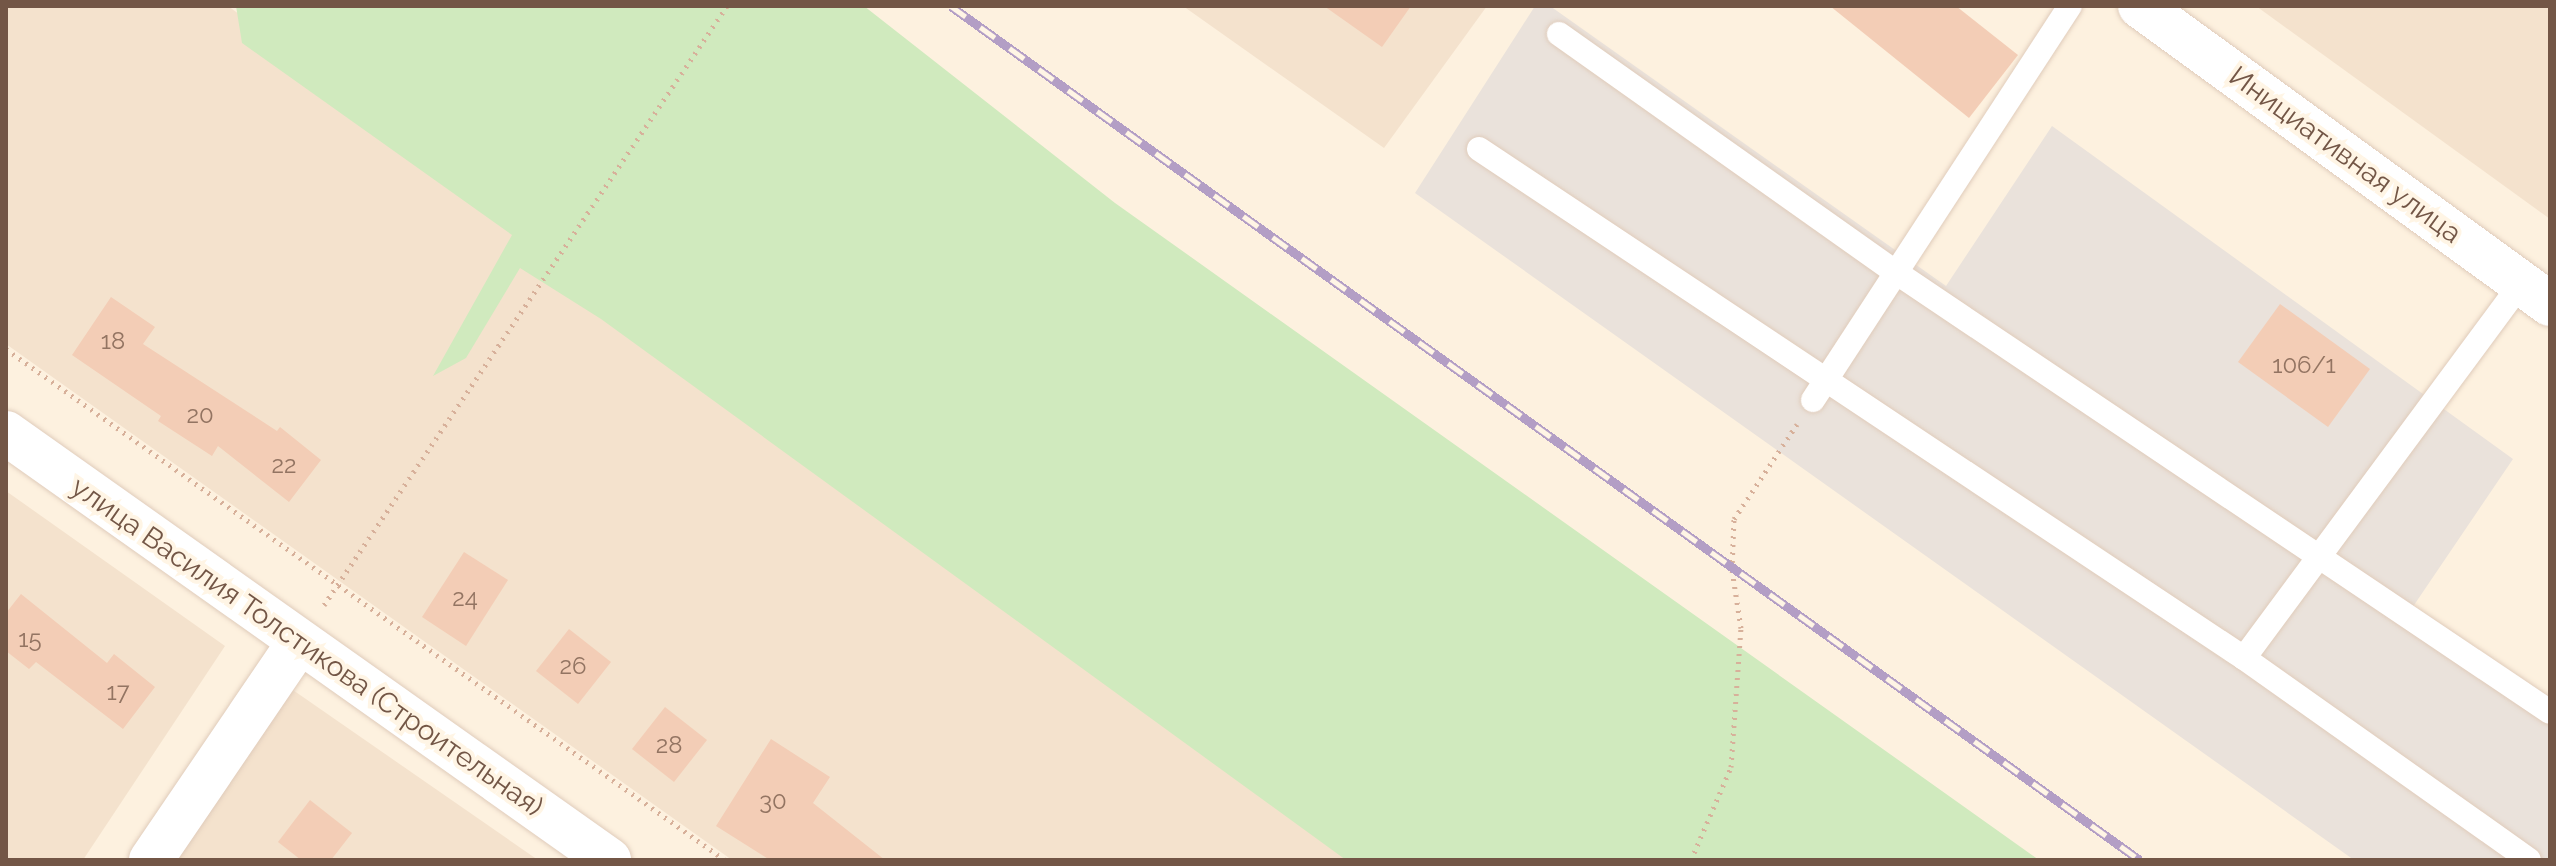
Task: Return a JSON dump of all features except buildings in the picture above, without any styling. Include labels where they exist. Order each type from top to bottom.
[{"type":"main road","name":"Инициативная улица","points":[[2140,6],[2536,294]]},
{"type":"main road","name":"улица Василия Толстикова (Строительная)","points":[[6,433],[609,860]]},
{"type":"main road","points":[[151,860],[299,642]]},
{"type":"lane","points":[[1813,400],[1824,378],[2070,6]]},
{"type":"lane","points":[[1559,34],[1894,271],[2319,552],[2550,712]]},
{"type":"lane","points":[[1479,149],[2244,658],[2529,860]]},
{"type":"lane","points":[[2244,658],[2319,552],[2536,294]]},
{"type":"path","points":[[299,642],[727,6]]},
{"type":"path","points":[[6,349],[725,860]]},
{"type":"path","points":[[1691,860],[1731,767],[1741,628],[1732,570],[1734,519],[1813,400]]},
{"type":"shaded area","points":[[6,6],[228,6],[1399,860],[732,860],[6,344]]},
{"type":"shaded area","points":[[1183,6],[1487,6],[1384,148]]},
{"type":"shaded area","points":[[1535,6],[1550,6],[1946,286],[2052,126],[2513,459],[2408,614],[2550,714],[2550,860],[2354,860],[1415,193]]},
{"type":"shaded area","points":[[2256,6],[2550,6],[2550,219]]},
{"type":"shaded area","points":[[6,491],[225,646],[83,860],[6,860]]},
{"type":"shaded area","points":[[290,688],[538,860],[173,860]]},
{"type":"green space","points":[[236,6],[864,6],[1115,203],[2039,860],[1346,860],[601,319],[520,268],[466,358],[433,376],[512,235],[242,43]]},
{"type":"railway","points":[[951,6],[2140,860]]}]
